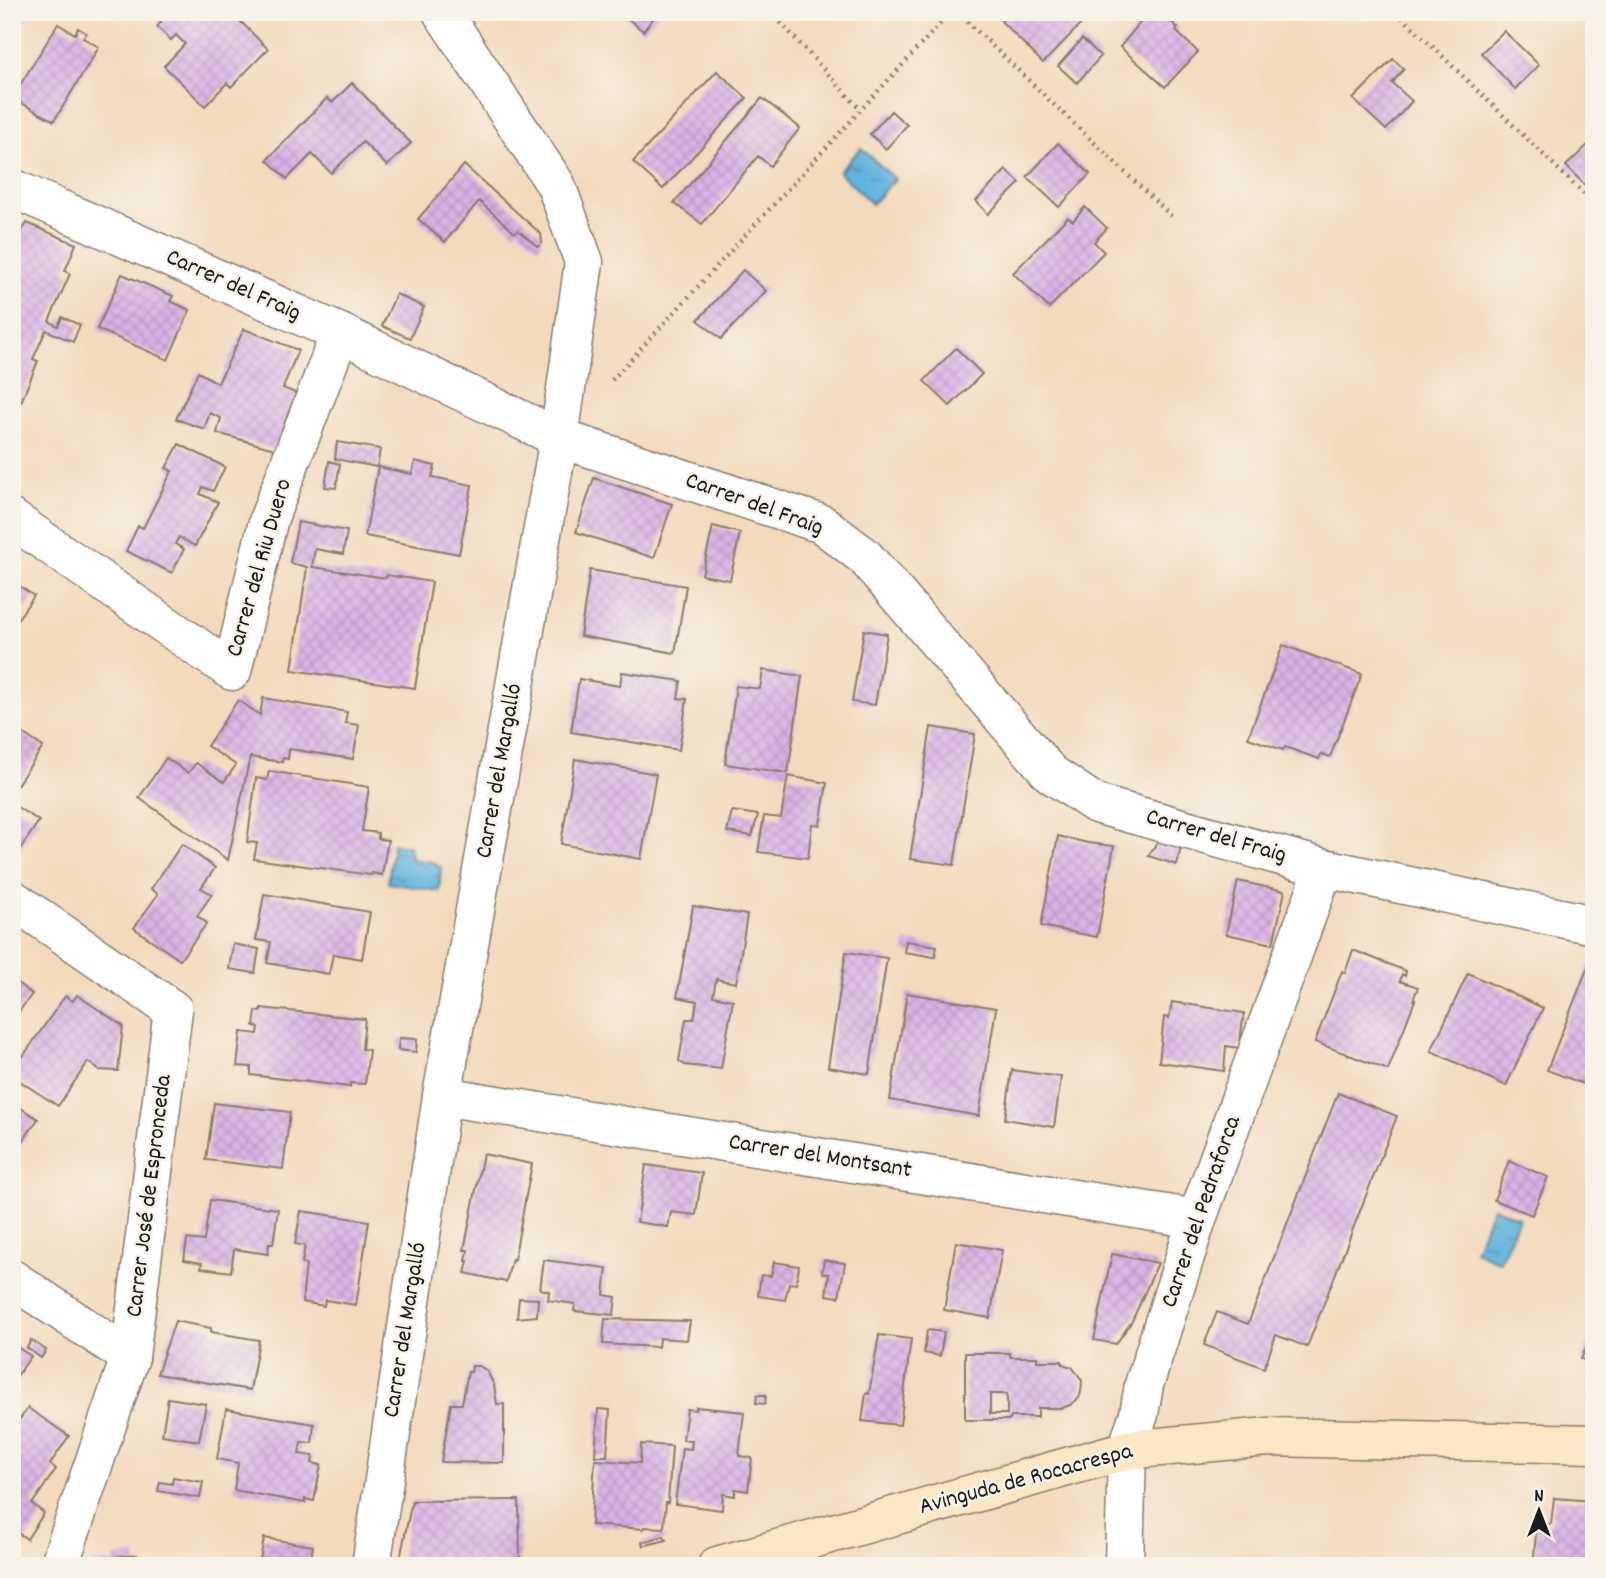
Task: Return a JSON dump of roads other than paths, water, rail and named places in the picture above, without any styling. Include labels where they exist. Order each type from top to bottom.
[{"type":"street","name":"Carrer del Margalló","points":[[370,1566],[442,1096],[559,438],[584,262],[556,185],[442,12]]},
{"type":"street","name":"Carrer del Fraig","points":[[12,188],[340,333],[559,438],[822,524],[865,557],[1050,773],[1096,804],[1324,868],[1594,925]]},
{"type":"street","name":"Carrer del Riu Duero","points":[[12,519],[232,671],[269,518],[340,333]]},
{"type":"street","name":"Carrer del Pedraforca","points":[[1124,1566],[1127,1450],[1139,1414],[1144,1385],[1198,1219],[1324,868]]},
{"type":"street","name":"Carrer José de Espronceda","points":[[12,900],[173,1010],[130,1357],[59,1566]]},
{"type":"street","name":"Carrer del Montsant","points":[[442,1096],[1198,1219]]},
{"type":"street","points":[[12,1279],[130,1357]]},
{"type":"street","name":"Avinguda de Rocacrespa","points":[[717,1566],[1127,1450],[1268,1437],[1594,1444]]},
{"type":"water","points":[[861,148],[895,179],[872,204],[839,172]]},
{"type":"water","points":[[393,844],[409,846],[411,859],[433,862],[441,868],[439,891],[388,883]]},
{"type":"water","points":[[1493,1207],[1519,1218],[1500,1262],[1475,1251]]}]
